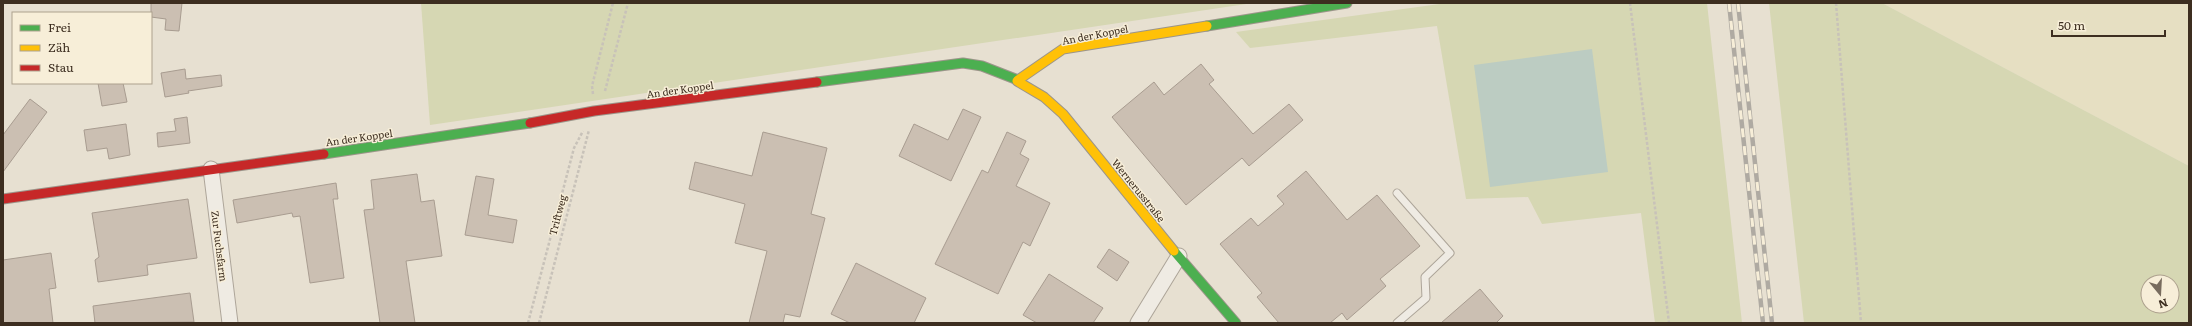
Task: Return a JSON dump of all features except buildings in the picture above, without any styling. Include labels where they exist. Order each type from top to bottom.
[{"type":"street","name":"An der Koppel","points":[[3,199],[505,128],[594,111],[963,63],[982,66],[1017,81],[1063,49],[1347,3]]},
{"type":"street","name":"Wernerusstraße","points":[[1017,81],[1044,97],[1063,114],[1236,323]]},
{"type":"street","name":"Zur Fuchsfarm","points":[[211,169],[230,323]]},
{"type":"street","points":[[1138,323],[1180,256]]},
{"type":"lane","points":[[1397,193],[1450,253],[1425,277],[1426,298],[1397,323]]},
{"type":"path","name":"Triftweg","points":[[539,323],[594,111],[592,86],[613,3]]},
{"type":"path","name":"Triftweg","points":[[528,323],[574,148],[607,88],[628,3]]},
{"type":"path","points":[[1630,3],[1669,323]]},
{"type":"path","points":[[1836,3],[1861,323]]},
{"type":"shaded area","points":[[1882,3],[2189,3],[2189,166]]},
{"type":"shaded area","points":[[1592,49],[1608,172],[1490,187],[1474,65]]},
{"type":"green space","points":[[421,3],[1253,3],[430,125]]},
{"type":"green space","points":[[1447,3],[1707,3],[1742,323],[1655,323],[1641,213],[1542,224],[1528,197],[1466,199],[1437,26],[1250,48],[1236,32]]},
{"type":"green space","points":[[1769,3],[1882,3],[2189,166],[2189,323],[1804,323]]},
{"type":"railway","points":[[1729,3],[1763,323]]},
{"type":"railway","points":[[1738,3],[1772,323]]},
{"type":"traffic: fast","points":[[1207,26],[1347,3]]},
{"type":"traffic: fast","points":[[817,82],[963,63],[982,66],[1018,80]]},
{"type":"traffic: fast","points":[[324,154],[530,123]]},
{"type":"traffic: fast","points":[[1174,251],[1236,323]]},
{"type":"traffic: slow","points":[[1018,80],[1063,49],[1207,26]]},
{"type":"traffic: slow","points":[[1017,81],[1044,97],[1063,114],[1174,251]]},
{"type":"traffic: jam","points":[[530,123],[594,111],[817,82]]},
{"type":"traffic: jam","points":[[3,199],[324,154]]}]
